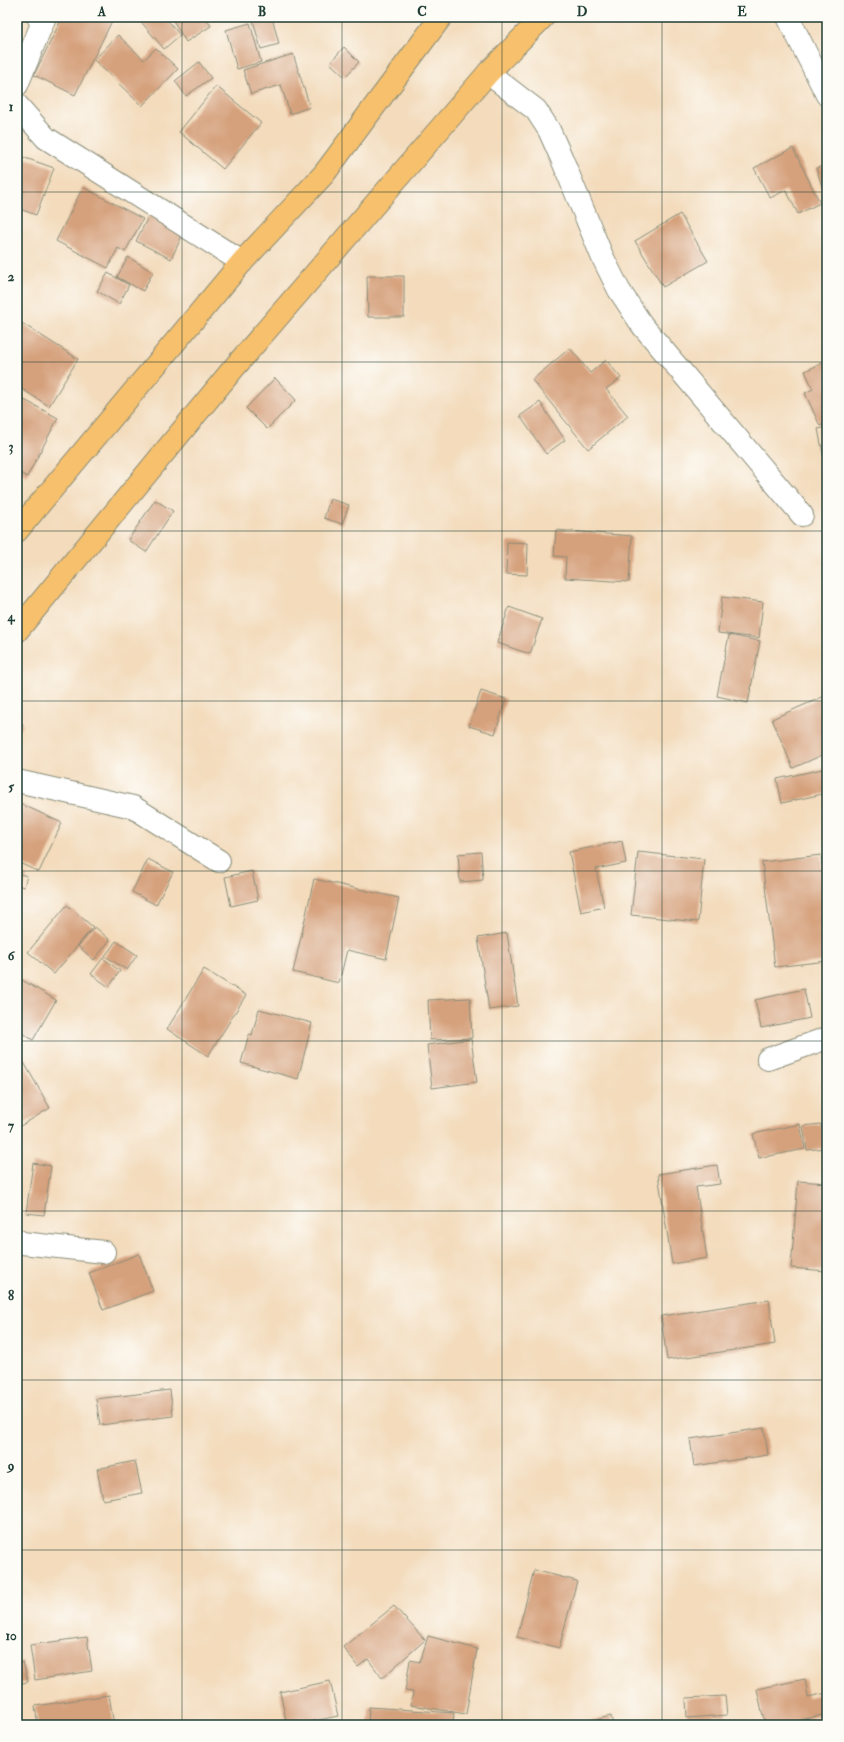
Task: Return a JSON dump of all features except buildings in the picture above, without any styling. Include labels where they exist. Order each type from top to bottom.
[{"type":"main road","points":[[17,531],[242,262],[324,174],[441,17]]},
{"type":"main road","points":[[17,630],[233,369],[488,73],[543,17]]},
{"type":"street","points":[[17,85],[44,19],[38,17]]},
{"type":"street","points":[[788,17],[827,95]]},
{"type":"street","points":[[488,73],[536,110],[548,130],[562,159],[602,256],[619,290],[642,325],[802,515]]},
{"type":"street","points":[[17,105],[46,138],[242,262]]},
{"type":"street","points":[[17,781],[133,807],[219,861]]},
{"type":"street","points":[[768,1059],[827,1038]]},
{"type":"street","points":[[17,1240],[22,1243],[104,1252]]}]
